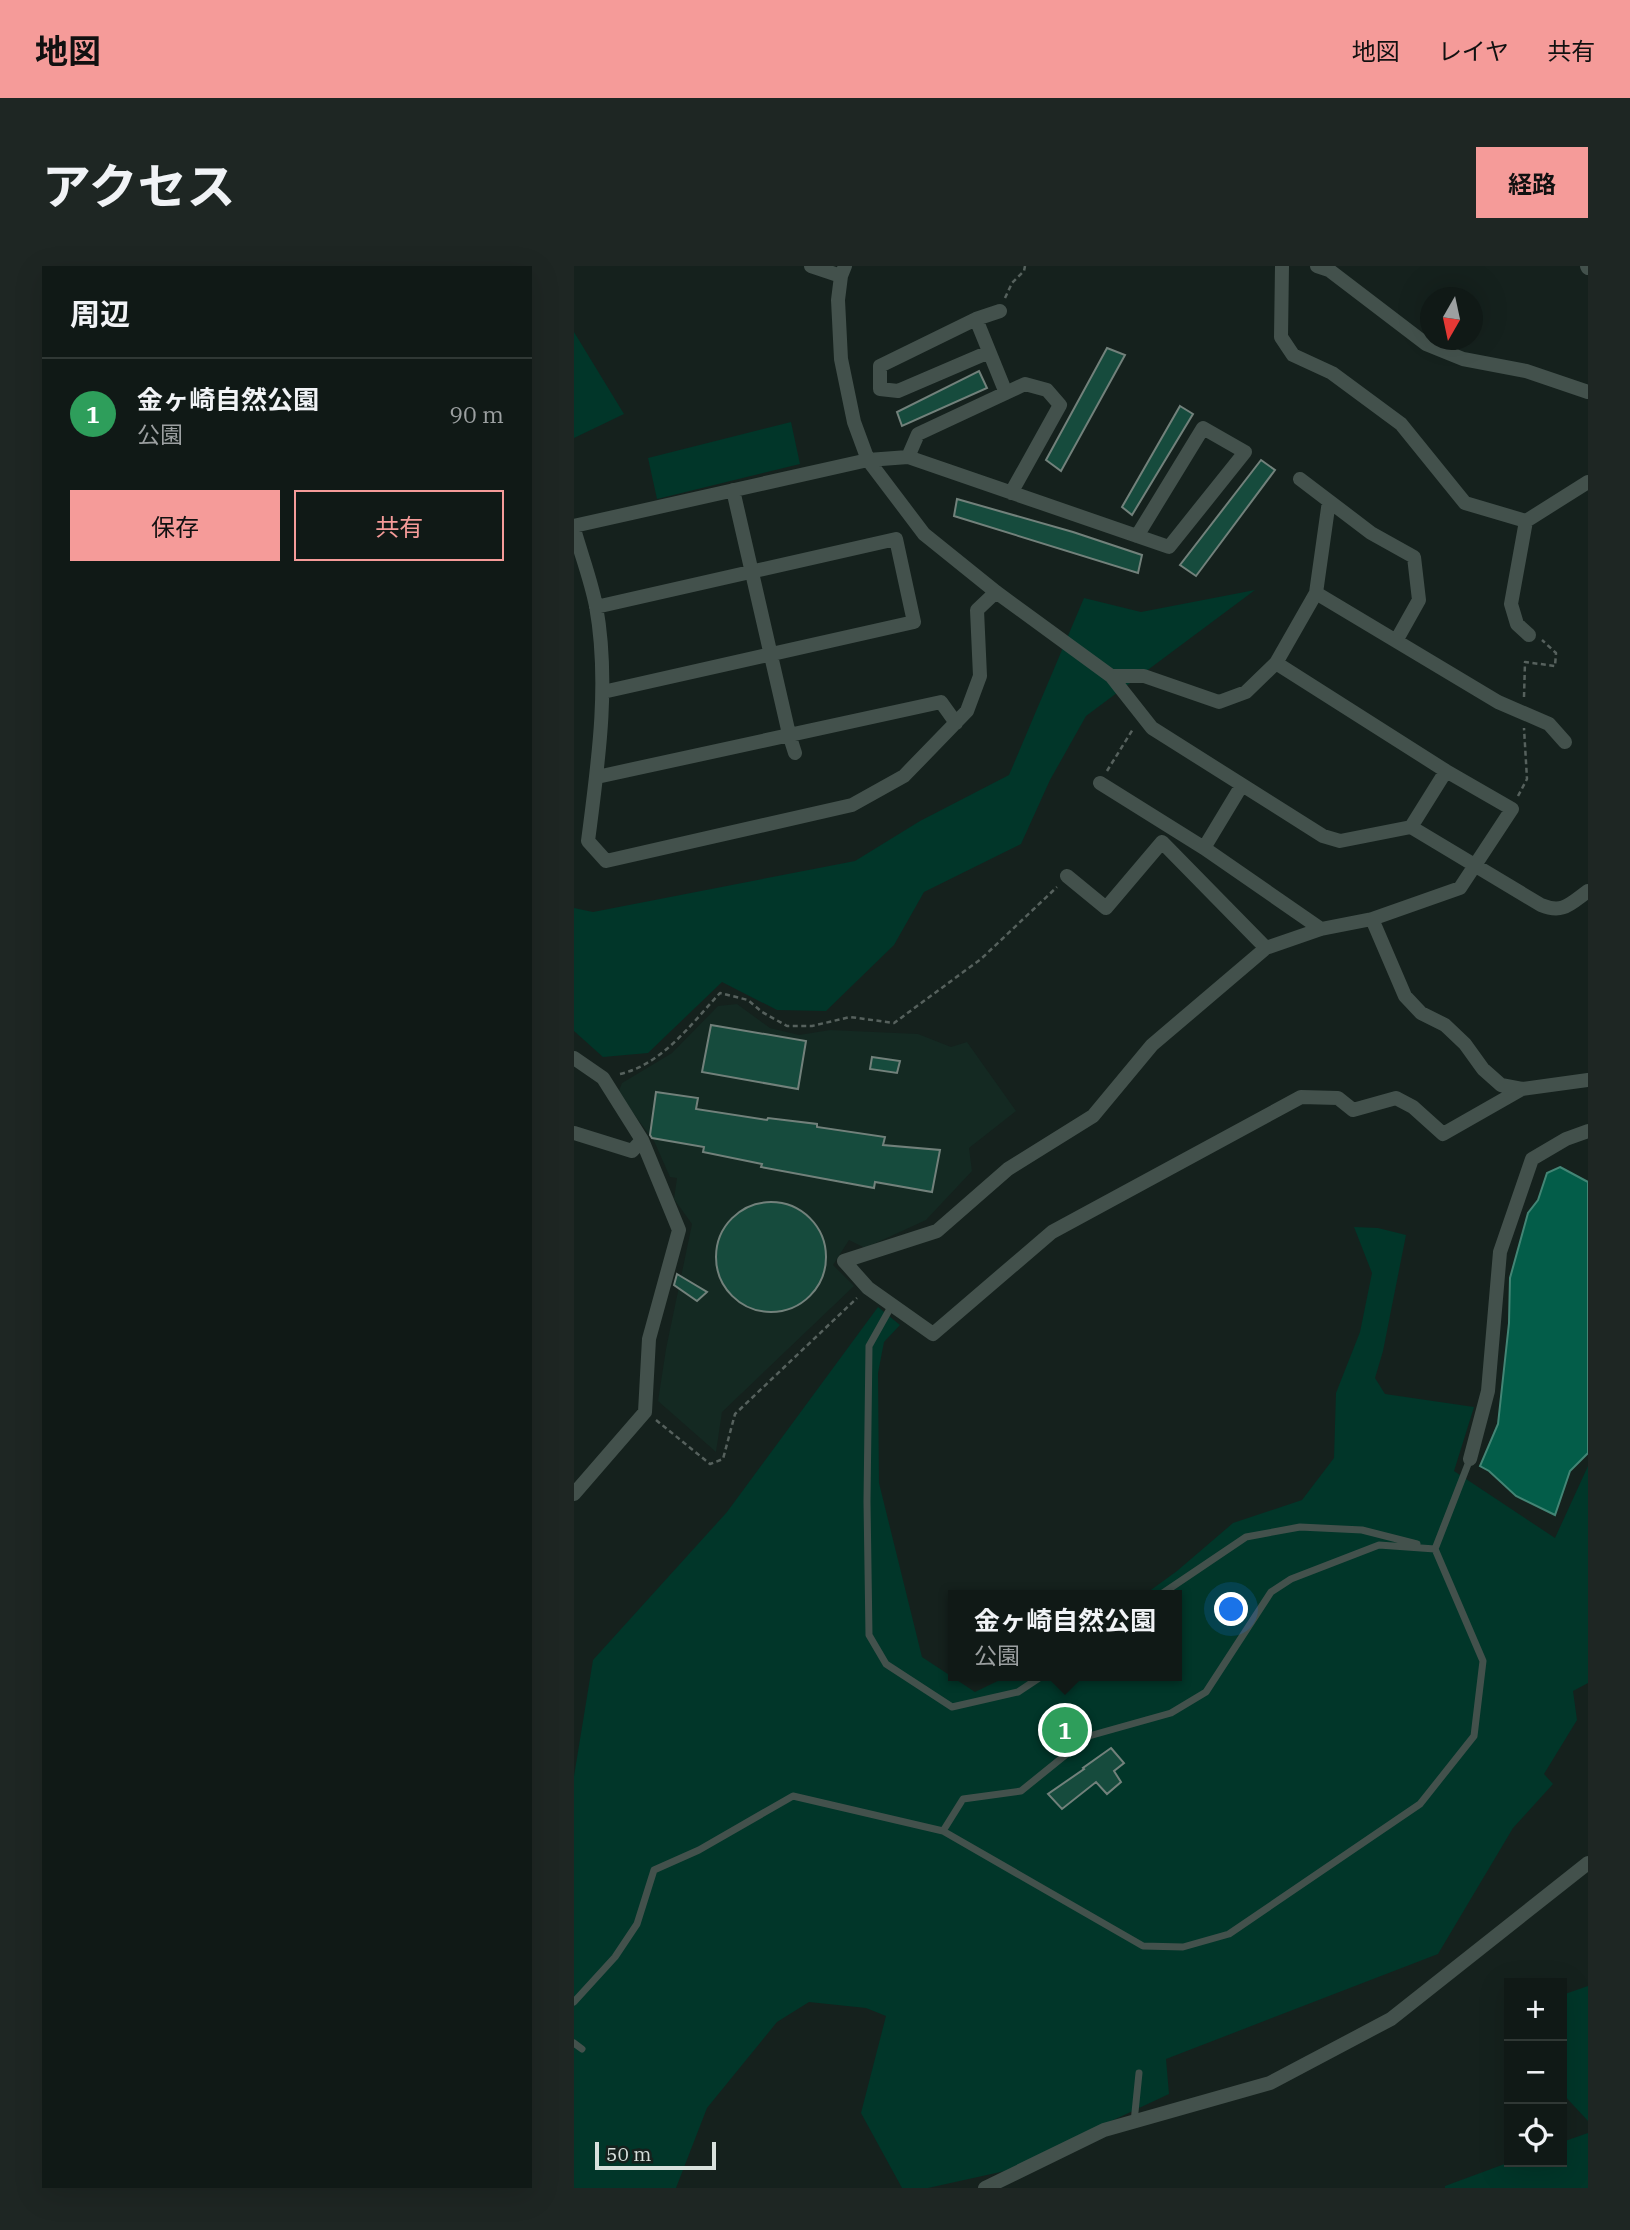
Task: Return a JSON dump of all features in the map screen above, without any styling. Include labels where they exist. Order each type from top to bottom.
[{"type":"street","points":[[811,266],[843,271],[838,300],[841,359],[854,422],[868,460],[924,534],[996,592],[1111,676],[1153,727],[1323,836],[1339,841],[1411,827],[1541,905],[1554,910],[1566,907],[1588,891]]},
{"type":"street","points":[[1282,266],[1281,337],[1293,355],[1332,373],[1401,424],[1465,503],[1526,521]]},
{"type":"street","points":[[1317,266],[1329,270],[1426,344],[1463,359],[1526,371],[1588,392]]},
{"type":"street","points":[[989,352],[898,391],[880,388],[880,366],[975,319],[1000,311]]},
{"type":"street","points":[[975,319],[1006,393]]},
{"type":"street","points":[[908,457],[918,434],[1025,384],[1047,390],[1060,405],[1011,493]]},
{"type":"street","points":[[996,592],[977,610],[980,676],[967,711],[904,776],[852,805],[606,861],[587,841],[597,777],[603,691],[596,607],[574,527],[868,460],[908,457],[1011,493],[1169,547],[1245,452],[1203,428],[1137,536]]},
{"type":"street","points":[[1300,479],[1371,533],[1414,558],[1419,600],[1396,641]]},
{"type":"street","points":[[1529,635],[1517,625],[1511,604],[1526,521],[1588,482]]},
{"type":"street","points":[[733,490],[795,753]]},
{"type":"street","points":[[1111,676],[1144,676],[1219,702],[1246,692],[1276,663],[1315,593],[1329,500]]},
{"type":"street","points":[[596,607],[896,539],[914,622],[603,691]]},
{"type":"street","points":[[1315,593],[1498,702],[1549,724],[1565,742]]},
{"type":"street","points":[[1276,663],[1446,771],[1512,809],[1460,888],[1372,919],[1321,929],[1266,948],[1152,1045],[1093,1115],[1008,1169],[937,1231],[844,1261],[868,1287],[933,1334],[1052,1232],[1301,1097],[1338,1098],[1353,1110],[1396,1098],[1413,1108],[1443,1134],[1522,1089]]},
{"type":"street","points":[[597,777],[941,702],[956,723]]},
{"type":"street","points":[[1411,827],[1446,771]]},
{"type":"street","points":[[1100,783],[1204,848],[1321,929]]},
{"type":"street","points":[[1204,848],[1242,785]]},
{"type":"street","points":[[1067,876],[1106,908],[1162,842],[1266,948]]},
{"type":"street","points":[[1372,919],[1405,996],[1421,1013],[1445,1025],[1465,1044],[1483,1069],[1501,1085],[1522,1089],[1588,1080]]},
{"type":"street","points":[[574,1058],[603,1078],[642,1139],[679,1230],[649,1339],[645,1412],[574,1494]]},
{"type":"street","points":[[1470,1459],[1488,1391],[1500,1252],[1532,1159],[1566,1139],[1588,1131]]},
{"type":"street","points":[[574,1133],[632,1151],[642,1139]]},
{"type":"street","points":[[985,2188],[1104,2130],[1270,2083],[1391,2019],[1588,1863]]},
{"type":"lane","points":[[892,1305],[869,1346],[869,1635],[886,1664],[952,1707],[1018,1692],[1034,1681]]},
{"type":"lane","points":[[574,2001],[615,1957],[637,1924],[654,1870],[699,1850],[793,1796],[943,1831],[1143,1946],[1183,1947],[1229,1934],[1420,1804],[1474,1736],[1483,1661],[1435,1549],[1470,1459]]},
{"type":"lane","points":[[1167,1590],[1246,1537],[1300,1527],[1362,1530],[1435,1549]]},
{"type":"lane","points":[[943,1831],[963,1799],[1021,1791],[1089,1736],[1171,1713],[1206,1692],[1271,1592],[1291,1579],[1379,1545],[1435,1549]]},
{"type":"lane","points":[[574,2043],[582,2049]]},
{"type":"lane","points":[[1134,2122],[1139,2073]]},
{"type":"path","points":[[1000,311],[1012,283],[1024,271],[1025,266]]},
{"type":"path","points":[[1512,809],[1527,779],[1525,662],[1555,666],[1556,653],[1542,640],[1529,635]]},
{"type":"path","points":[[1100,783],[1141,715]]},
{"type":"path","points":[[603,1078],[638,1070],[666,1051],[720,993],[748,1000],[762,1012],[787,1026],[811,1026],[849,1017],[894,1023],[981,960],[1067,876]]},
{"type":"path","points":[[645,1412],[709,1464],[723,1459],[735,1414],[868,1287]]},
{"type":"shaded area","points":[[574,332],[624,414],[574,438]]},
{"type":"shaded area","points":[[791,422],[800,464],[657,499],[648,458]]},
{"type":"shaded area","points":[[1255,590],[1086,716],[1050,780],[1021,844],[924,892],[894,945],[826,1011],[777,1010],[722,982],[648,1053],[603,1057],[574,1031],[574,908],[593,912],[855,861],[920,821],[1009,775],[1084,598],[1141,612]]},
{"type":"shaded area","points":[[737,1004],[770,1028],[799,1035],[830,1030],[918,1034],[951,1047],[967,1042],[1016,1111],[969,1148],[972,1171],[926,1220],[865,1248],[849,1240],[833,1265],[854,1286],[722,1412],[716,1452],[658,1401],[692,1224],[674,1199],[677,1178],[670,1177],[654,1141],[618,1093],[622,1083],[672,1053],[718,1006]]},
{"type":"shaded area","points":[[1560,1167],[1588,1182],[1588,1453],[1570,1471],[1555,1515],[1516,1496],[1480,1466],[1498,1424],[1509,1323],[1510,1278],[1528,1213],[1538,1200],[1547,1173]]},
{"type":"shaded area","points":[[1354,1227],[1378,1228],[1406,1235],[1375,1378],[1385,1394],[1474,1407],[1454,1471],[1555,1538],[1588,1466],[1588,1683],[1573,1691],[1577,1720],[1544,1774],[1553,1784],[1513,1828],[1438,1954],[1166,2059],[1169,2094],[1005,2171],[928,2188],[902,2188],[861,2113],[886,2016],[866,2008],[809,2002],[777,2022],[707,2108],[676,2188],[574,2188],[574,1776],[593,1660],[727,1512],[878,1307],[900,1325],[884,1342],[878,1373],[879,1483],[922,1657],[948,1674],[948,1681],[958,1681],[975,1692],[998,1681],[1182,1681],[1182,1590],[1151,1590],[1233,1523],[1302,1500],[1334,1458],[1336,1393],[1360,1332],[1372,1273]]},
{"type":"shaded area","points":[[1588,1986],[1588,2121],[1567,2098],[1567,1993]]},
{"type":"shaded area","points":[[1588,2133],[1588,2188],[1445,2188],[1504,2164],[1504,2167],[1567,2167],[1567,2140]]},
{"type":"building","points":[[1107,348],[1125,355],[1061,471],[1046,460]]},
{"type":"building","points":[[979,371],[987,388],[902,426],[897,412]]},
{"type":"building","points":[[1180,406],[1193,414],[1132,515],[1122,507]]},
{"type":"building","points":[[1261,460],[1275,470],[1196,576],[1180,565]]},
{"type":"building","points":[[957,499],[1142,555],[1138,573],[954,516]]},
{"type":"building","points":[[711,1025],[806,1041],[798,1089],[702,1072]]},
{"type":"building","points":[[872,1057],[900,1061],[897,1073],[870,1069]]},
{"type":"building","points":[[656,1092],[698,1098],[696,1109],[767,1120],[817,1124],[817,1127],[885,1137],[883,1145],[940,1150],[932,1192],[875,1182],[874,1188],[761,1167],[762,1164],[703,1152],[704,1147],[652,1138],[650,1135]]},
{"type":"building","points":[[771,1202],[792,1206],[810,1218],[822,1236],[826,1257],[822,1278],[810,1296],[792,1308],[771,1312],[750,1308],[732,1296],[720,1278],[716,1257],[720,1236],[732,1218],[750,1206]]},
{"type":"building","points":[[677,1274],[707,1292],[697,1301],[674,1285]]},
{"type":"building","points":[[1111,1748],[1124,1763],[1114,1771],[1121,1782],[1107,1794],[1096,1782],[1062,1809],[1048,1794]]},
{"type":"place","name":"金ヶ崎自然公園","points":[[1065,1730]]}]
